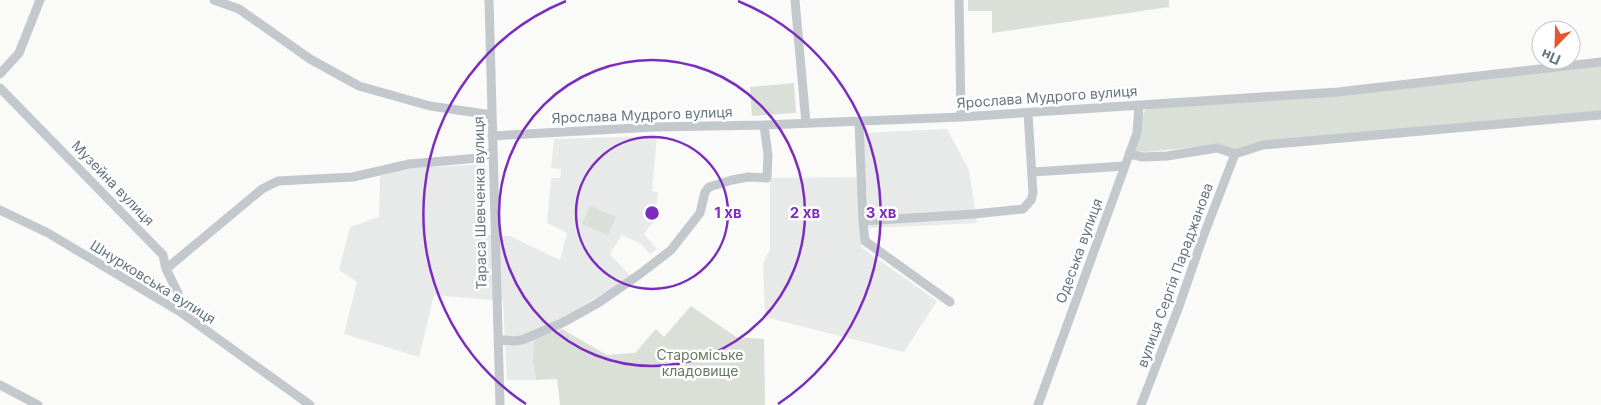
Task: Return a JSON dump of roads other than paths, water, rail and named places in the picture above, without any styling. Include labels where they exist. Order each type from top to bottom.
[{"type":"street","points":[[0,74],[19,53],[40,0]]},
{"type":"street","points":[[214,0],[241,5],[310,59],[359,86],[430,106],[492,115]]},
{"type":"street","name":"Тараса Шевченка вулиця","points":[[489,0],[500,405]]},
{"type":"street","points":[[795,0],[806,123]]},
{"type":"street","points":[[958,0],[961,117]]},
{"type":"street","name":"Ярослава Мудрого вулиця","points":[[492,136],[654,127],[859,122],[1028,113],[1338,92],[1601,62]]},
{"type":"street","name":"Музейна вулиця","points":[[0,88],[158,248],[163,255],[166,269],[178,293],[182,313]]},
{"type":"street","name":"Одеська вулиця","points":[[1038,405],[1137,133],[1139,105]]},
{"type":"street","points":[[863,221],[974,214],[1023,208],[1032,200],[1033,172],[1028,113]]},
{"type":"street","points":[[1129,154],[1143,157],[1167,156],[1217,148],[1235,154],[1263,145],[1601,115]]},
{"type":"street","points":[[859,122],[865,241],[950,302]]},
{"type":"street","points":[[498,339],[522,340],[598,303],[671,250],[700,213],[705,192],[709,187],[748,177],[767,178],[768,155],[764,125]]},
{"type":"street","points":[[166,269],[262,189],[278,181],[353,177],[410,164],[479,158],[493,152]]},
{"type":"street","name":"вулиця Сергія Параджанова","points":[[1141,405],[1235,154]]},
{"type":"street","points":[[1033,172],[1125,166]]},
{"type":"street","name":"Шнурковська вулиця","points":[[0,210],[48,233],[182,313],[310,405]]},
{"type":"street","points":[[0,385],[38,405]]},
{"type":"park label","name":"Староміське кладовище","points":[[700,364]]}]
